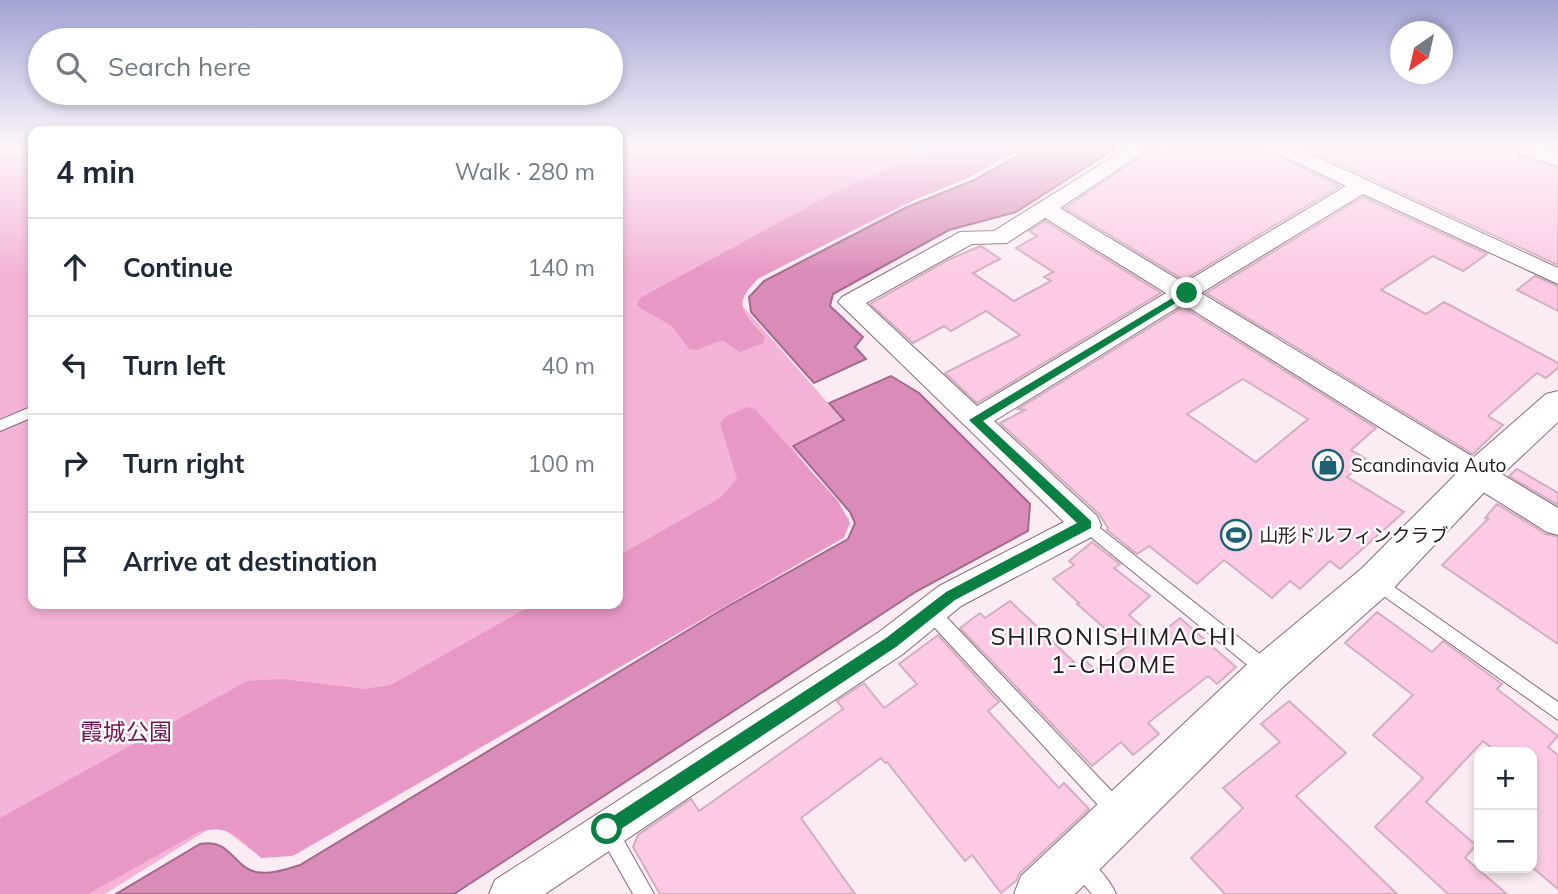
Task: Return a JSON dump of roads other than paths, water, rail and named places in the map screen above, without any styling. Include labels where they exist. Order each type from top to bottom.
[{"type":"street","points":[[509,894],[891,642],[950,596],[1086,524],[850,302],[968,237],[999,238],[1076,190]]},
{"type":"street","points":[[975,420],[1354,190]]},
{"type":"street","points":[[1372,190],[1558,277]]},
{"type":"street","points":[[1046,209],[1187,293],[1558,523]]},
{"type":"street","points":[[1040,894],[1269,672],[1375,581],[1479,474],[1558,403]]},
{"type":"lane","points":[[0,426],[28,413]]},
{"type":"lane","points":[[1086,524],[1269,672]]},
{"type":"lane","points":[[1375,581],[1558,712]]},
{"type":"lane","points":[[929,610],[1122,816]]},
{"type":"lane","points":[[607,829],[645,894]]},
{"type":"lane","points":[[1075,860],[1106,894]]},
{"type":"place","name":"Scandinavia Auto","points":[[1328,465]]},
{"type":"place","name":"山形ドルフィンクラブ","points":[[1236,535]]},
{"type":"district","name":"SHIRONISHIMACHI 1-CHOME","points":[[1114,650]]},
{"type":"park label","name":"霞城公園","points":[[126,731]]}]
